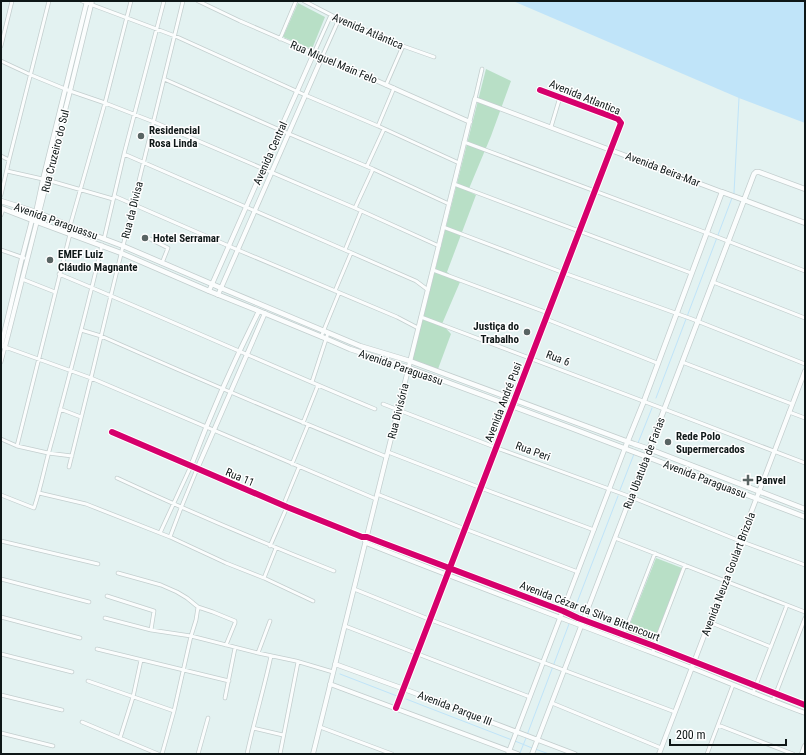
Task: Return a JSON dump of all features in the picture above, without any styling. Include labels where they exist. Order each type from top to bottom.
[{"type":"main road","name":"Rua Ubatuba de Farias","points":[[644,456],[649,449],[743,199],[754,174],[759,172],[805,189]]},
{"type":"main road","name":"Avenida Beira-Mar","points":[[723,193],[743,199],[805,223]]},
{"type":"main road","name":"Rua Ubatuba de Farias","points":[[625,448],[723,193]]},
{"type":"main road","name":"Avenida Paraguassu","points":[[1,201],[37,212],[123,246],[360,346],[410,362],[649,449],[805,509]]},
{"type":"main road","name":"Avenida Paraguassu","points":[[2,208],[102,245],[218,295],[350,349],[409,368],[512,406],[805,517]]},
{"type":"main road","points":[[802,754],[805,746]]},
{"type":"street","points":[[1,46],[12,1]]},
{"type":"street","points":[[1,195],[49,1]]},
{"type":"street","points":[[82,1],[89,2],[175,36],[459,163]]},
{"type":"street","points":[[70,226],[105,103],[131,1]]},
{"type":"street","points":[[104,239],[124,154],[164,1]]},
{"type":"street","name":"Rua da Divisa","points":[[69,466],[183,1]]},
{"type":"street","name":"Rua Miguel Main Felo","points":[[198,1],[240,22],[322,56],[470,122]]},
{"type":"street","points":[[280,38],[296,1]]},
{"type":"street","name":"Avenida Atlântica","points":[[304,1],[339,19],[403,46],[434,57]]},
{"type":"street","name":"Rua Cruzeiro do Sul","points":[[57,130],[70,91],[89,2]]},
{"type":"street","name":"Avenida Central","points":[[209,291],[331,15]]},
{"type":"street","name":"Avenida Central","points":[[218,295],[339,19]]},
{"type":"street","name":"Rua Cruzeiro do Sul","points":[[2,346],[22,279],[57,130],[65,89],[82,32]]},
{"type":"street","points":[[386,85],[403,46]]},
{"type":"street","points":[[1,62],[70,91],[135,114],[355,208],[438,246]]},
{"type":"street","name":"Rua Divisória","points":[[313,754],[366,543],[364,537],[377,497],[482,69]]},
{"type":"street","points":[[164,79],[367,166],[449,204]]},
{"type":"street","points":[[378,126],[394,88]]},
{"type":"street","name":"Avenida Atlantica","points":[[540,90],[618,119],[621,123]]},
{"type":"street","points":[[550,127],[560,97]]},
{"type":"street","name":"Avenida Beira-Mar","points":[[475,98],[723,193]]},
{"type":"street","name":"Avenida André Pusi","points":[[396,708],[621,123]]},
{"type":"street","points":[[367,166],[384,129]]},
{"type":"street","points":[[464,142],[805,271]]},
{"type":"street","points":[[124,154],[416,281],[428,290]]},
{"type":"street","points":[[1,156],[9,160]]},
{"type":"street","points":[[355,208],[373,169]]},
{"type":"street","points":[[6,171],[114,197],[133,204],[397,317],[418,328]]},
{"type":"street","points":[[454,184],[691,273]]},
{"type":"street","points":[[1,215],[2,208]]},
{"type":"street","points":[[345,250],[361,211]]},
{"type":"street","name":"Rua Cruzeiro do Sul","points":[[2,346],[22,258],[35,221]]},
{"type":"street","points":[[443,227],[564,273],[692,319],[805,364]]},
{"type":"street","points":[[17,446],[70,234]]},
{"type":"street","points":[[150,240],[168,248],[162,262]]},
{"type":"street","points":[[1,495],[34,508],[102,245]]},
{"type":"street","points":[[1,250],[27,259]]},
{"type":"street","points":[[335,291],[351,253]]},
{"type":"street","points":[[433,270],[548,313]]},
{"type":"street","points":[[60,274],[375,409]]},
{"type":"street","points":[[22,279],[55,292]]},
{"type":"street","points":[[713,282],[805,318]]},
{"type":"street","points":[[321,337],[326,332],[339,293]]},
{"type":"street","points":[[160,533],[174,504],[222,389],[259,311]]},
{"type":"street","points":[[170,537],[197,469],[265,313]]},
{"type":"street","name":"Rua 6","points":[[421,317],[805,463]]},
{"type":"street","points":[[546,320],[657,363]]},
{"type":"street","points":[[81,330],[101,336],[222,389],[387,457]]},
{"type":"street","points":[[312,382],[327,339],[326,332]]},
{"type":"street","points":[[1,362],[2,346],[91,378],[299,467],[578,572]]},
{"type":"street","points":[[682,362],[792,404]]},
{"type":"street","name":"Avenida Neuza Goulart Brizola","points":[[659,754],[805,371]]},
{"type":"street","points":[[303,423],[318,385]]},
{"type":"street","name":"Rua Peri","points":[[383,404],[496,448],[630,497]]},
{"type":"street","points":[[60,409],[81,417]]},
{"type":"street","points":[[789,412],[805,418]]},
{"type":"street","points":[[292,464],[308,425]]},
{"type":"street","name":"Rua 11","points":[[112,432],[285,506],[364,537]]},
{"type":"street","points":[[1,439],[17,446],[48,453],[72,456]]},
{"type":"street","name":"Rua Ubatuba de Farias","points":[[510,750],[543,662],[562,619],[563,611],[625,448]]},
{"type":"street","points":[[388,452],[594,530]]},
{"type":"street","name":"Rua Ubatuba de Farias","points":[[532,754],[552,703],[562,669],[615,538],[644,456]]},
{"type":"street","points":[[270,546],[299,467]]},
{"type":"street","points":[[117,478],[181,508],[270,546],[334,571]]},
{"type":"street","points":[[39,493],[86,504],[160,533],[313,601]]},
{"type":"street","points":[[630,497],[805,565]]},
{"type":"street","name":"Avenida Cézar da Silva Bittencourt","points":[[364,537],[563,611],[805,705]]},
{"type":"street","points":[[615,538],[805,612]]},
{"type":"street","points":[[1,541],[98,564]]},
{"type":"street","name":"Avenida Cézar da Silva Bittencourt","points":[[366,543],[805,713]]},
{"type":"street","points":[[264,578],[276,548]]},
{"type":"street","points":[[621,641],[655,553]]},
{"type":"street","points":[[653,653],[654,646],[685,565]]},
{"type":"street","points":[[118,573],[161,585],[177,592],[198,607],[235,622],[226,645]]},
{"type":"street","points":[[1,579],[89,602]]},
{"type":"street","points":[[354,589],[431,620],[675,712]]},
{"type":"street","points":[[107,596],[154,612],[151,630]]},
{"type":"street","points":[[753,693],[787,605]]},
{"type":"street","points":[[162,754],[174,711],[198,607]]},
{"type":"street","points":[[1,617],[80,638]]},
{"type":"street","points":[[105,618],[151,630],[191,636],[333,672]]},
{"type":"street","points":[[773,701],[805,618]]},
{"type":"street","points":[[258,653],[270,621]]},
{"type":"street","points":[[709,622],[771,647]]},
{"type":"street","points":[[345,626],[530,697]]},
{"type":"street","points":[[225,698],[235,648]]},
{"type":"street","points":[[97,650],[229,682]]},
{"type":"street","points":[[1,654],[72,672]]},
{"type":"street","points":[[247,754],[271,656]]},
{"type":"street","points":[[120,738],[133,697],[141,660]]},
{"type":"street","points":[[280,754],[298,662]]},
{"type":"street","name":"Avenida Parque III","points":[[335,664],[575,754]]},
{"type":"street","points":[[88,681],[174,711]]},
{"type":"street","name":"Avenida Parque III","points":[[330,684],[517,753]]},
{"type":"street","points":[[707,754],[733,685]]},
{"type":"street","points":[[1,695],[62,710]]},
{"type":"street","points":[[552,703],[661,748]]},
{"type":"street","points":[[198,754],[208,718]]},
{"type":"street","points":[[82,722],[158,754]]},
{"type":"street","points":[[718,725],[793,754]]},
{"type":"street","points":[[320,726],[392,754]]},
{"type":"street","points":[[253,728],[283,736]]},
{"type":"street","points":[[1,733],[53,746]]},
{"type":"green space","points":[[298,3],[325,17],[312,49],[283,37]]},
{"type":"green space","points":[[486,69],[511,81],[491,136],[468,191],[476,195],[447,272],[460,282],[442,324],[451,334],[438,369],[412,361]]},
{"type":"green space","points":[[656,558],[682,568],[653,644],[626,634]]},
{"type":"water","points":[[513,1],[805,1],[805,123],[739,98]]},
{"type":"waterway","points":[[734,193],[739,98]]},
{"type":"waterway","points":[[656,398],[732,198]]},
{"type":"waterway","points":[[638,443],[652,408]]},
{"type":"waterway","points":[[620,490],[634,454]]},
{"type":"waterway","points":[[573,613],[618,496]]},
{"type":"waterway","points":[[527,735],[569,624]]},
{"type":"waterway","points":[[340,674],[397,696]]},
{"type":"waterway","points":[[406,699],[512,740]]},
{"type":"waterway","points":[[520,753],[526,738]]},
{"type":"waterway","points":[[515,741],[532,748]]},
{"type":"waterway","points":[[535,749],[549,754]]},
{"type":"cycle path","points":[[396,708],[621,123],[618,119],[540,90]]},
{"type":"cycle path","points":[[112,432],[287,507],[362,537],[367,537],[563,611],[805,705]]},
{"type":"place","name":"Residencial Rosa Linda","points":[[141,136]]},
{"type":"place","name":"Hotel Serramar","points":[[145,238]]},
{"type":"place","name":"EMEF Luiz Cláudio Magnante","points":[[50,260]]},
{"type":"place","name":"Justiça do Trabalho","points":[[527,332]]},
{"type":"place","name":"Rede Polo Supermercados","points":[[668,442]]},
{"type":"place","name":"Panvel","points":[[748,480]]}]
